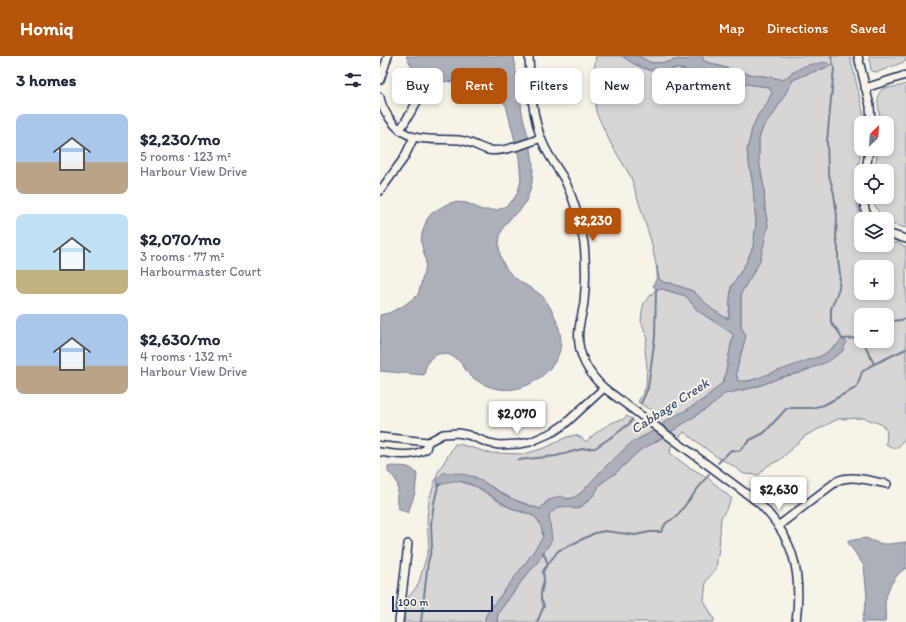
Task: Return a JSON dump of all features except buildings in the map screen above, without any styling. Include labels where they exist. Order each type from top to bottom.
[{"type":"street","points":[[380,80],[388,56]]},
{"type":"street","points":[[529,56],[535,115],[541,138],[571,194],[581,228],[584,246],[586,282],[584,303],[578,328],[580,355],[595,380],[604,388],[759,503],[778,526],[790,549],[797,571],[799,594],[796,622]]},
{"type":"street","points":[[858,56],[870,106],[871,116]]},
{"type":"street","points":[[865,88],[906,75]]},
{"type":"street","points":[[380,97],[392,122],[400,130],[414,137],[426,140],[461,140],[493,150],[513,147],[541,138]]},
{"type":"street","points":[[400,130],[416,104]]},
{"type":"street","points":[[380,191],[404,158],[414,137]]},
{"type":"street","points":[[894,235],[906,239]]},
{"type":"street","points":[[380,437],[428,442],[437,436],[451,433],[468,435],[499,445],[530,442],[553,432],[566,424],[604,388]]},
{"type":"street","points":[[380,452],[409,455],[414,454],[426,449],[428,442]]},
{"type":"street","points":[[778,526],[837,481],[842,479],[855,479],[887,484]]},
{"type":"street","points":[[399,622],[408,544]]},
{"type":"shaded area","points":[[406,56],[514,56],[515,104],[521,104],[532,158],[533,177],[530,190],[524,204],[520,210],[506,223],[501,232],[499,247],[504,265],[513,276],[542,296],[546,301],[555,317],[561,341],[558,356],[554,363],[542,376],[525,386],[506,390],[488,386],[471,376],[457,360],[449,355],[443,354],[438,354],[430,359],[424,375],[380,371],[380,315],[389,313],[403,306],[418,295],[426,265],[421,242],[427,219],[433,212],[447,204],[454,202],[467,203],[482,210],[497,210],[506,206],[514,199],[521,181],[519,157],[505,104],[507,104],[507,68],[451,68],[451,82],[443,81],[443,68],[413,68]]},
{"type":"shaded area","points":[[596,56],[622,56],[634,64],[644,68],[595,68]]},
{"type":"shaded area","points":[[622,56],[638,56],[652,63],[668,62],[678,59],[687,60],[691,56],[702,56],[704,61],[724,68],[652,68],[652,71],[634,64]]},
{"type":"shaded area","points":[[638,56],[691,56],[687,60],[653,63]]},
{"type":"shaded area","points":[[702,56],[850,56],[864,116],[854,116],[854,156],[860,156],[859,164],[854,164],[854,204],[857,204],[859,212],[854,212],[854,252],[894,252],[894,243],[898,243],[906,247],[906,437],[898,447],[893,448],[886,444],[887,431],[881,424],[864,418],[838,419],[805,436],[780,460],[767,466],[759,475],[744,474],[732,465],[717,457],[684,432],[671,446],[670,453],[687,466],[707,477],[732,499],[721,518],[716,569],[706,581],[704,601],[714,619],[714,622],[497,622],[498,613],[537,563],[549,524],[549,515],[552,512],[561,507],[576,509],[581,507],[594,495],[600,484],[616,473],[639,451],[715,403],[724,394],[756,387],[782,377],[800,373],[825,354],[780,372],[757,379],[738,382],[736,373],[746,335],[741,327],[741,293],[759,263],[768,225],[759,161],[759,139],[763,127],[773,115],[793,80],[831,66],[793,72],[783,80],[745,73],[745,68],[727,68],[704,61]]},
{"type":"shaded area","points":[[869,56],[906,56],[906,61],[878,72],[871,71]]},
{"type":"shaded area","points":[[824,62],[831,66],[793,80],[773,115],[763,127],[759,139],[759,161],[768,225],[759,263],[741,293],[741,327],[746,335],[736,373],[738,381],[749,381],[823,355],[837,345],[842,339],[847,342],[842,352],[829,361],[800,373],[782,377],[756,387],[724,394],[715,403],[639,451],[616,473],[600,484],[594,495],[581,507],[576,509],[561,507],[555,509],[549,515],[552,540],[537,563],[498,613],[497,622],[486,622],[485,618],[487,613],[527,561],[543,537],[541,526],[539,521],[533,516],[505,505],[479,488],[464,482],[454,481],[438,486],[437,479],[443,473],[464,474],[479,480],[518,501],[540,509],[549,501],[561,496],[567,499],[573,498],[581,493],[604,468],[631,443],[704,399],[723,382],[733,334],[697,310],[686,296],[662,289],[656,289],[653,286],[657,277],[657,266],[659,279],[665,283],[670,283],[693,291],[713,310],[728,319],[731,287],[746,263],[753,247],[756,224],[753,186],[747,151],[752,129],[758,115],[766,105],[772,93],[769,87],[746,84],[745,73],[783,80],[800,68],[808,65]]},
{"type":"shaded area","points":[[644,68],[652,71],[652,104],[745,104],[745,84],[769,87],[772,93],[766,105],[758,115],[752,129],[747,151],[753,186],[756,223],[753,247],[746,263],[731,287],[729,315],[727,319],[713,310],[693,291],[670,283],[665,283],[659,279],[651,241],[631,177],[611,144],[596,112],[596,104],[644,104]]},
{"type":"shaded area","points":[[906,84],[906,228],[894,225],[894,212],[879,212],[874,204],[894,204],[894,164],[875,164],[877,156],[894,156],[894,116],[880,116],[878,104],[879,94],[881,90],[885,88]]},
{"type":"shaded area","points":[[656,289],[662,289],[686,296],[697,310],[733,334],[723,382],[704,399],[631,443],[604,468],[581,493],[573,498],[548,500],[540,509],[510,498],[474,476],[455,480],[477,487],[504,505],[535,517],[541,525],[543,537],[485,618],[486,622],[404,622],[406,600],[418,585],[429,548],[427,520],[429,500],[438,472],[455,444],[490,453],[524,454],[545,448],[567,437],[575,435],[587,441],[604,428],[618,420],[622,420],[627,416],[635,422],[635,425],[640,429],[652,420],[655,412],[638,402],[646,387],[647,367],[645,350],[647,337],[641,321],[642,311],[644,303]]},
{"type":"shaded area","points":[[388,467],[409,467],[417,474],[415,493],[408,513],[398,508],[398,485],[388,472]]},
{"type":"shaded area","points":[[866,538],[882,544],[906,542],[906,568],[894,579],[888,590],[885,601],[885,622],[862,622],[867,597],[864,566],[847,541]]},
{"type":"waterway","points":[[831,56],[834,68],[827,141],[828,171],[834,194],[837,216],[836,237],[840,274],[839,288],[831,309],[831,323],[838,331],[842,339],[854,338]]},
{"type":"waterway","points":[[641,403],[648,388],[655,337],[656,289]]},
{"type":"waterway","points":[[894,321],[906,319]]},
{"type":"waterway","points":[[866,348],[874,364]]},
{"type":"waterway","points":[[718,463],[731,450],[739,451],[750,440],[764,433],[787,408],[811,408],[824,405],[857,387],[862,372],[870,366],[906,349]]},
{"type":"waterway","name":"Cabbage Creek","points":[[518,460],[556,456],[582,449],[595,448],[616,434],[630,423],[632,419]]},
{"type":"waterway","points":[[548,564],[558,551],[595,533],[605,531],[635,535],[650,532],[661,532],[666,523],[676,517],[709,474]]},
{"type":"waterway","points":[[421,622],[428,562],[432,547],[431,524],[434,503],[438,486],[440,484]]},
{"type":"waterway","points":[[537,622],[544,606],[541,599],[544,580],[543,571],[548,564],[543,552]]}]
